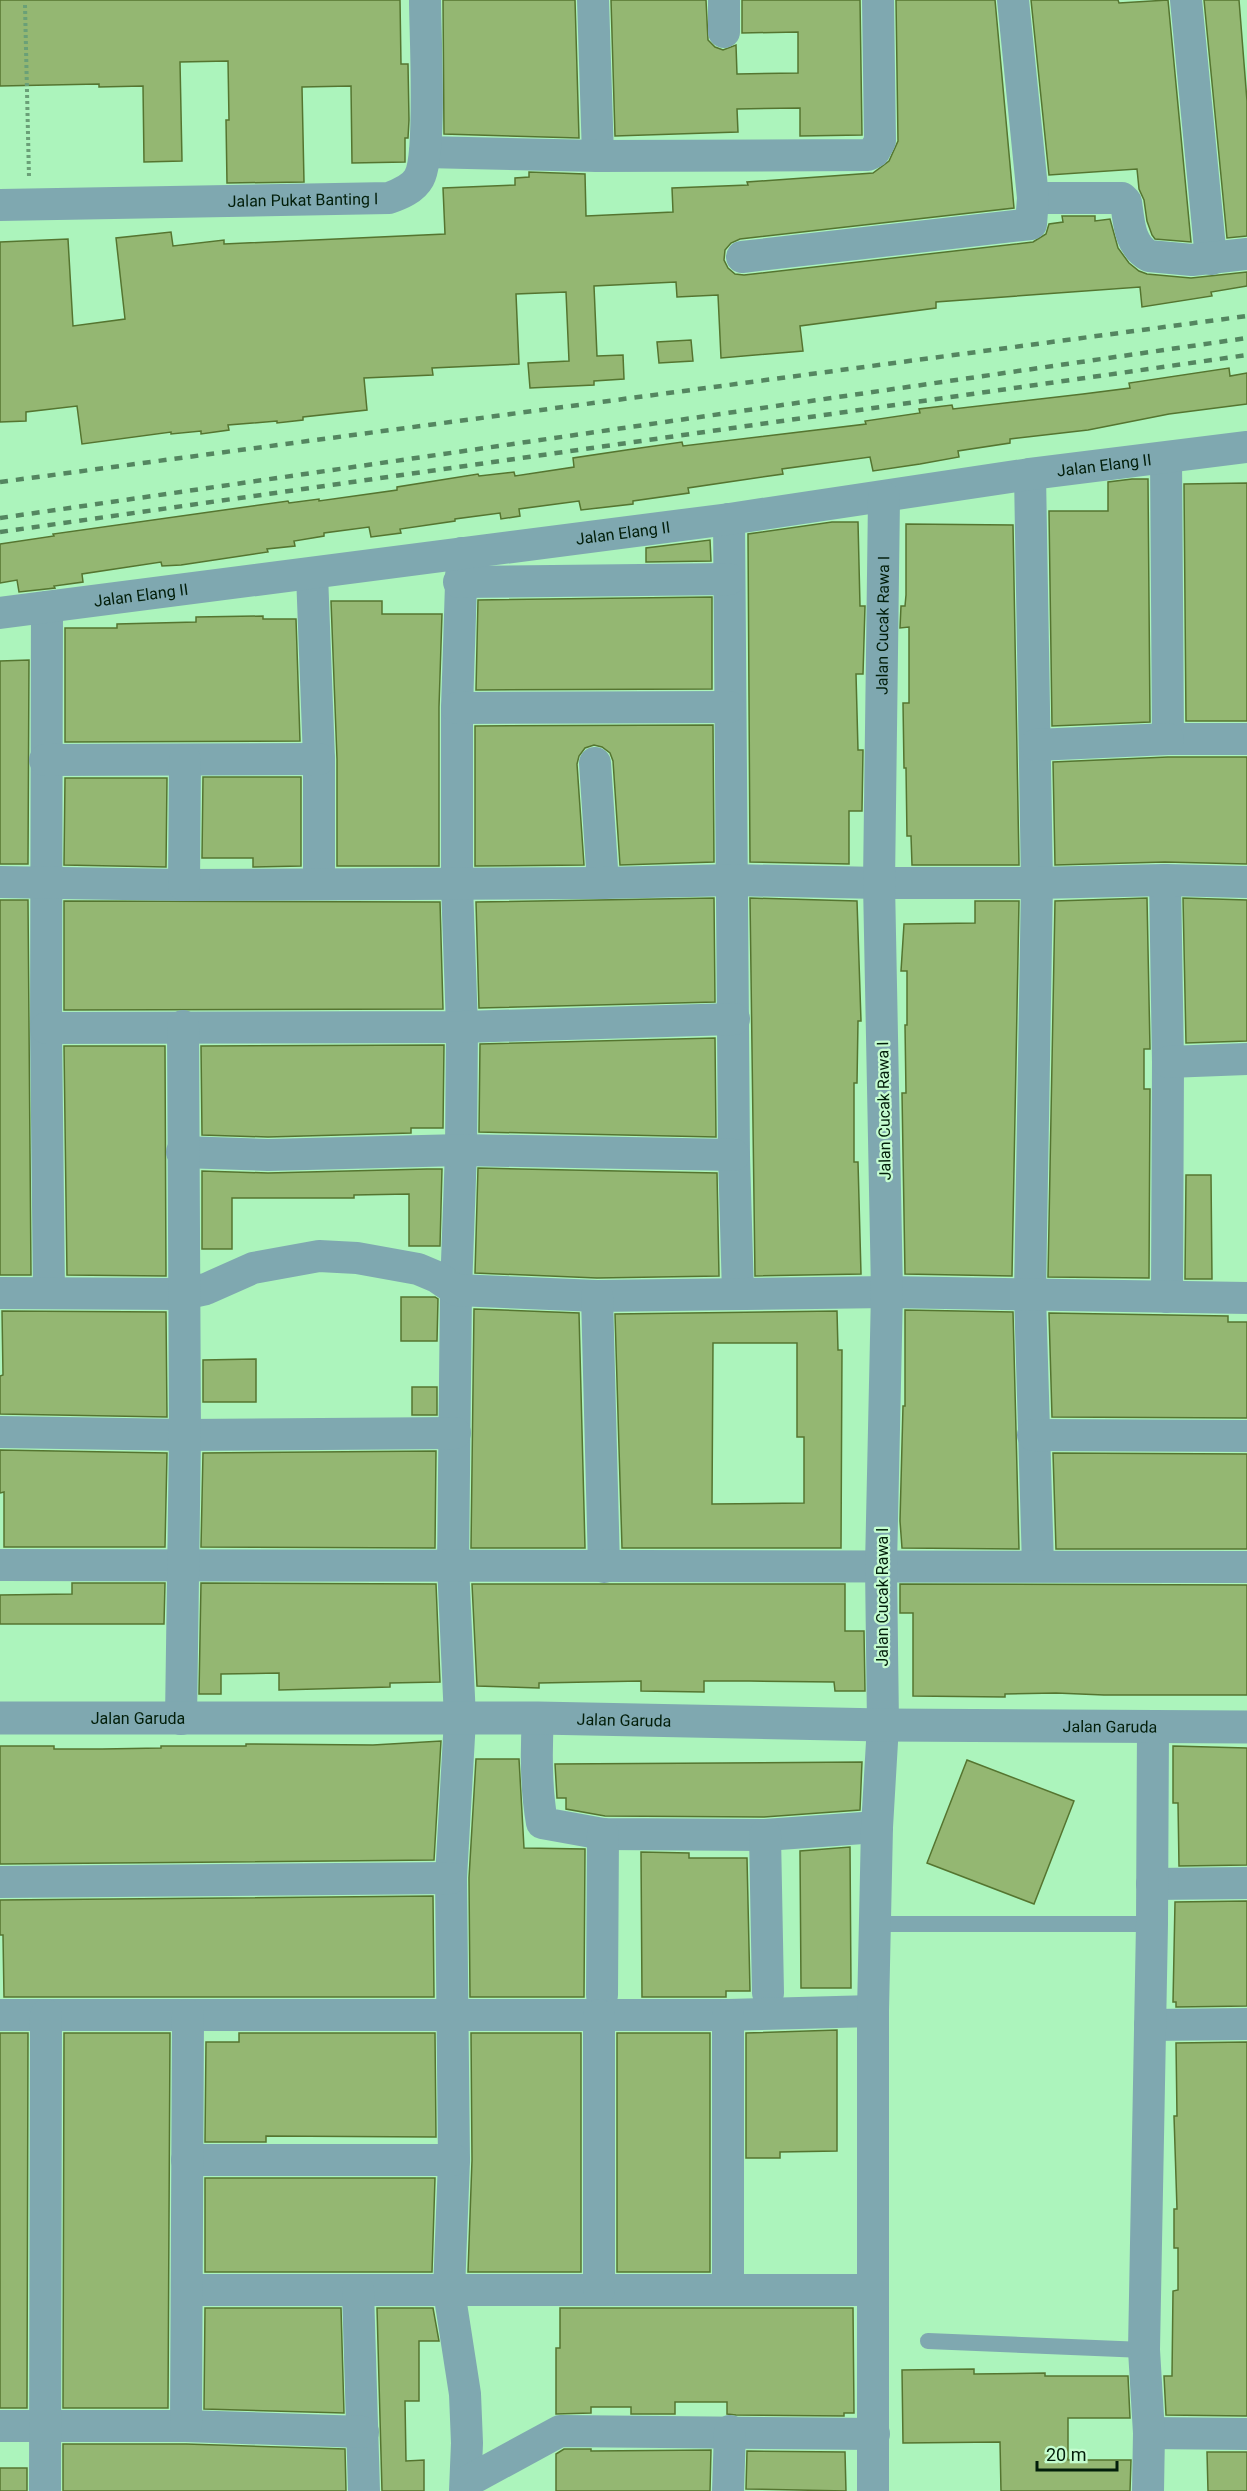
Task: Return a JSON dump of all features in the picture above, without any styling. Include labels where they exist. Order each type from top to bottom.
[{"type":"street","name":"Jalan Pukat Banting I","points":[[15,205],[389,198],[410,188],[419,179],[425,152],[425,0]]},
{"type":"street","points":[[593,0],[598,156]]},
{"type":"street","points":[[724,0],[724,32]]},
{"type":"street","points":[[425,152],[598,156],[861,157],[874,152],[880,141],[878,0]]},
{"type":"street","points":[[742,257],[1030,224],[1033,220],[1033,198],[1013,0]]},
{"type":"street","points":[[1186,0],[1211,259]]},
{"type":"street","points":[[1033,198],[1120,197],[1126,202],[1134,241],[1143,252],[1169,259],[1211,259],[1247,254]]},
{"type":"street","name":"Jalan Elang II","points":[[0,614],[312,574],[461,567],[729,519],[884,498],[1030,474],[1247,447]]},
{"type":"street","points":[[1166,458],[1168,739]]},
{"type":"street","points":[[1030,474],[1037,883],[1030,1294],[1038,1566]]},
{"type":"street","name":"Jalan Cucak Rawa I","points":[[873,2491],[871,2290],[873,2011],[877,1827],[883,1725],[881,1566],[887,1292],[879,883],[884,498]]},
{"type":"street","points":[[729,519],[734,1155],[738,1294]]},
{"type":"street","points":[[466,2487],[465,2394],[449,2291],[454,2160],[451,1878],[460,1719],[453,1565],[462,1027],[457,885],[457,708],[461,567],[729,579]]},
{"type":"street","points":[[312,574],[319,759],[319,884]]},
{"type":"street","points":[[47,607],[45,760],[49,1292]]},
{"type":"street","points":[[457,708],[729,707]]},
{"type":"street","points":[[1036,745],[1168,739],[1247,739]]},
{"type":"street","points":[[184,885],[186,759]]},
{"type":"street","points":[[45,760],[319,759]]},
{"type":"street","points":[[595,763],[603,884]]},
{"type":"street","points":[[0,882],[184,885],[603,884],[733,880],[879,883],[1165,880],[1247,882]]},
{"type":"street","points":[[1165,880],[1168,1062],[1167,1297]]},
{"type":"street","points":[[46,1028],[462,1027],[734,1019]]},
{"type":"street","points":[[181,1719],[185,1435],[183,1026]]},
{"type":"street","points":[[1168,1062],[1247,1059]]},
{"type":"street","points":[[182,1152],[268,1155],[461,1150],[734,1155]]},
{"type":"street","points":[[0,1293],[183,1294],[206,1289],[254,1268],[319,1256],[357,1258],[418,1269],[437,1277],[456,1290],[597,1296],[887,1292],[1247,1299]]},
{"type":"street","points":[[597,1296],[604,1567]]},
{"type":"street","points":[[0,1432],[185,1435],[455,1433]]},
{"type":"street","points":[[1033,1435],[1247,1436]]},
{"type":"street","points":[[0,1565],[1247,1567]]},
{"type":"street","name":"Jalan Garuda","points":[[0,1718],[538,1718],[883,1725],[1247,1727]]},
{"type":"street","points":[[538,1718],[537,1744],[542,1823],[603,1834],[765,1835],[877,1827]]},
{"type":"street","points":[[1148,2491],[1149,2433],[1144,2350],[1152,1924],[1153,1726]]},
{"type":"street","points":[[599,2290],[603,1834]]},
{"type":"street","points":[[765,1835],[768,1993]]},
{"type":"street","points":[[0,1882],[451,1878]]},
{"type":"street","points":[[1152,1884],[1247,1883]]},
{"type":"street","points":[[0,2015],[453,2013],[600,2005],[728,2015],[873,2011]]},
{"type":"street","points":[[45,2491],[46,2015]]},
{"type":"street","points":[[186,2426],[188,2015]]},
{"type":"street","points":[[728,2015],[728,2290]]},
{"type":"street","points":[[1150,2025],[1247,2024]]},
{"type":"street","points":[[187,2160],[454,2160]]},
{"type":"street","points":[[187,2290],[871,2290]]},
{"type":"street","points":[[358,2290],[364,2491]]},
{"type":"street","points":[[0,2426],[186,2426],[363,2432]]},
{"type":"street","points":[[466,2487],[560,2431],[874,2434]]},
{"type":"street","points":[[728,2491],[730,2431]]},
{"type":"street","points":[[1149,2433],[1247,2434]]},
{"type":"lane","points":[[875,1924],[1152,1924]]},
{"type":"lane","points":[[928,2341],[1144,2350]]},
{"type":"path","points":[[15,205],[25,5]]},
{"type":"building","points":[[0,0],[400,0],[401,64],[408,64],[409,120],[408,138],[405,138],[405,162],[352,163],[351,86],[302,87],[304,182],[227,183],[228,61],[180,62],[182,161],[144,162],[143,86],[99,87],[99,84],[0,86]]},
{"type":"building","points":[[443,0],[575,0],[579,138],[444,134]]},
{"type":"building","points":[[611,0],[706,0],[708,40],[715,47],[723,50],[736,45],[737,74],[798,73],[798,32],[742,33],[742,0],[860,0],[862,135],[800,136],[800,108],[737,109],[738,132],[615,136]]},
{"type":"building","points":[[896,0],[995,0],[1014,208],[740,239],[731,243],[725,250],[724,260],[735,274],[744,275],[1033,242],[1046,234],[1049,224],[1063,222],[1062,216],[1095,216],[1095,221],[1110,219],[1118,248],[1129,263],[1139,271],[1147,274],[1191,278],[1247,272],[1247,286],[1211,292],[1212,296],[1142,307],[1140,287],[936,302],[936,308],[800,326],[803,351],[721,358],[718,295],[677,297],[676,282],[594,286],[597,356],[623,355],[624,379],[594,381],[594,385],[530,388],[528,363],[569,361],[566,292],[516,294],[519,364],[432,368],[433,375],[364,378],[367,410],[303,417],[303,420],[277,423],[277,421],[228,425],[229,430],[201,434],[201,431],[171,434],[171,432],[82,444],[77,406],[26,412],[26,421],[0,422],[0,242],[68,239],[73,326],[125,319],[116,238],[171,232],[173,246],[224,240],[224,244],[445,234],[443,188],[515,185],[515,178],[529,177],[529,172],[585,174],[586,216],[673,212],[672,188],[748,185],[747,182],[873,173],[889,161],[898,141]]},
{"type":"building","points":[[1031,0],[1118,0],[1119,3],[1168,0],[1191,242],[1155,239],[1152,235],[1144,200],[1139,189],[1137,169],[1049,175]]},
{"type":"building","points":[[1204,0],[1239,0],[1247,101],[1247,236],[1227,238]]},
{"type":"building","points":[[691,340],[693,361],[659,363],[657,342]]},
{"type":"building","points":[[1229,368],[1230,376],[1247,373],[1247,404],[1169,414],[1088,430],[1010,439],[1010,443],[958,451],[959,457],[920,464],[873,471],[870,457],[782,469],[783,474],[688,488],[689,493],[633,501],[633,504],[581,510],[579,501],[519,509],[520,516],[501,519],[500,513],[455,519],[455,521],[400,529],[401,533],[371,537],[369,527],[324,533],[324,536],[294,541],[295,546],[267,549],[268,552],[181,565],[162,566],[161,562],[82,574],[83,582],[54,586],[55,588],[19,592],[17,580],[0,583],[0,544],[54,536],[53,534],[288,501],[289,503],[319,499],[319,501],[397,490],[397,487],[478,474],[479,476],[514,472],[515,476],[574,467],[573,458],[682,442],[683,446],[866,424],[865,421],[920,413],[919,409],[952,405],[953,409],[1130,388],[1129,383]]},
{"type":"building","points":[[1148,479],[1150,722],[1052,726],[1049,511],[1108,511],[1108,482]]},
{"type":"building","points":[[1247,483],[1247,721],[1186,721],[1184,484]]},
{"type":"building","points":[[832,522],[858,522],[860,606],[865,606],[863,674],[856,674],[858,750],[863,750],[862,811],[849,811],[849,864],[750,862],[748,534]]},
{"type":"building","points":[[906,524],[1013,525],[1019,865],[912,865],[911,836],[907,836],[903,703],[909,703],[909,627],[900,628],[901,606],[905,606],[906,595]]},
{"type":"building","points":[[710,540],[711,561],[646,562],[646,548]]},
{"type":"building","points":[[712,597],[712,689],[476,690],[478,600]]},
{"type":"building","points":[[331,601],[382,601],[382,614],[442,614],[439,707],[439,866],[337,866],[337,759]]},
{"type":"building","points":[[263,616],[263,619],[296,619],[300,741],[65,742],[65,628],[117,628],[117,624],[196,622],[196,617]]},
{"type":"building","points":[[29,660],[28,864],[0,864],[0,661]]},
{"type":"building","points":[[713,725],[714,862],[620,865],[613,761],[610,753],[594,745],[585,748],[577,764],[584,865],[475,866],[475,726]]},
{"type":"building","points":[[1168,757],[1247,757],[1247,864],[1165,862],[1055,865],[1053,762]]},
{"type":"building","points":[[203,777],[301,777],[301,866],[253,867],[253,858],[202,858]]},
{"type":"building","points":[[65,778],[167,778],[166,867],[64,865]]},
{"type":"building","points":[[714,898],[715,1002],[479,1008],[476,902]]},
{"type":"building","points":[[750,898],[857,901],[861,1021],[858,1021],[857,1083],[854,1083],[854,1162],[858,1162],[861,1274],[755,1276]]},
{"type":"building","points":[[1147,898],[1150,1049],[1144,1049],[1144,1089],[1150,1089],[1149,1278],[1048,1277],[1055,901]]},
{"type":"building","points":[[1183,898],[1247,900],[1247,1041],[1186,1043]]},
{"type":"building","points":[[0,900],[28,900],[31,1275],[0,1275]]},
{"type":"building","points":[[64,901],[440,902],[443,1009],[64,1010]]},
{"type":"building","points":[[975,901],[1019,901],[1012,1276],[905,1274],[902,1093],[906,1093],[907,971],[901,971],[904,924],[975,923]]},
{"type":"building","points":[[715,1038],[716,1137],[479,1132],[480,1044]]},
{"type":"building","points":[[444,1045],[443,1128],[411,1128],[411,1133],[268,1137],[202,1135],[201,1046]]},
{"type":"building","points":[[64,1046],[165,1046],[166,1276],[67,1275]]},
{"type":"building","points":[[478,1168],[717,1173],[719,1276],[597,1278],[475,1273]]},
{"type":"building","points":[[442,1169],[440,1246],[409,1246],[409,1194],[354,1195],[354,1198],[232,1198],[232,1249],[202,1249],[202,1171],[268,1173]]},
{"type":"building","points":[[1186,1175],[1211,1175],[1212,1279],[1185,1279]]},
{"type":"building","points":[[401,1297],[435,1297],[438,1299],[437,1341],[401,1341]]},
{"type":"building","points":[[474,1309],[579,1313],[585,1548],[471,1548]]},
{"type":"building","points":[[905,1310],[1013,1312],[1019,1549],[902,1548],[900,1521],[903,1406],[905,1406]]},
{"type":"building","points":[[2,1311],[166,1312],[167,1417],[0,1414],[0,1376],[3,1375]]},
{"type":"building","points":[[837,1311],[838,1350],[842,1350],[841,1548],[622,1548],[615,1314]],"holes":[[[713,1343],[797,1343],[797,1437],[804,1437],[804,1503],[712,1504]]]},
{"type":"building","points":[[1049,1313],[1228,1316],[1228,1322],[1247,1322],[1247,1418],[1052,1417]]},
{"type":"building","points":[[256,1359],[256,1402],[203,1402],[203,1360]]},
{"type":"building","points":[[412,1387],[437,1387],[437,1415],[412,1415]]},
{"type":"building","points":[[0,1450],[167,1453],[165,1547],[4,1547],[4,1492],[0,1493]]},
{"type":"building","points":[[436,1451],[435,1548],[201,1547],[203,1453]]},
{"type":"building","points":[[1053,1453],[1247,1454],[1247,1549],[1056,1549]]},
{"type":"building","points":[[72,1583],[165,1583],[164,1624],[0,1624],[0,1595],[72,1594]]},
{"type":"building","points":[[201,1583],[436,1584],[440,1682],[390,1683],[390,1687],[279,1690],[279,1673],[221,1674],[221,1694],[199,1694]]},
{"type":"building","points":[[472,1584],[845,1584],[845,1631],[864,1631],[865,1691],[835,1691],[834,1682],[704,1681],[704,1692],[641,1691],[641,1681],[539,1683],[539,1688],[477,1686]]},
{"type":"building","points":[[900,1584],[1247,1585],[1247,1695],[1056,1693],[1005,1694],[1005,1697],[913,1696],[913,1613],[900,1613]]},
{"type":"building","points":[[441,1741],[434,1860],[0,1864],[0,1746],[102,1749],[246,1746],[246,1744],[373,1745]]},
{"type":"building","points":[[1173,1746],[1247,1748],[1247,1865],[1179,1866],[1178,1803],[1173,1803]]},
{"type":"building","points":[[476,1759],[519,1759],[524,1848],[585,1849],[584,1997],[470,1997],[469,1878]]},
{"type":"building","points":[[967,1760],[1074,1801],[1034,1904],[927,1863]]},
{"type":"building","points":[[862,1762],[860,1810],[764,1817],[605,1816],[566,1809],[566,1798],[557,1798],[555,1764]]},
{"type":"building","points":[[850,1847],[851,1988],[801,1988],[800,1851]]},
{"type":"building","points":[[641,1852],[689,1853],[689,1858],[747,1858],[750,1991],[726,1991],[726,1997],[642,1997]]},
{"type":"building","points":[[433,1896],[434,1997],[4,1997],[0,1900]]},
{"type":"building","points":[[1247,1901],[1247,2006],[1176,2007],[1176,2002],[1173,2002],[1175,1902]]},
{"type":"building","points":[[837,2030],[837,2151],[780,2152],[780,2158],[746,2158],[746,2033]]},
{"type":"building","points":[[0,2033],[28,2033],[27,2408],[0,2408]]},
{"type":"building","points":[[64,2033],[170,2033],[168,2408],[63,2408]]},
{"type":"building","points":[[239,2033],[435,2033],[436,2137],[266,2136],[266,2142],[205,2142],[206,2042],[239,2042]]},
{"type":"building","points":[[471,2033],[581,2033],[581,2272],[468,2272],[472,2160]]},
{"type":"building","points":[[617,2033],[710,2033],[710,2272],[617,2272]]},
{"type":"building","points":[[1247,2042],[1247,2416],[1166,2415],[1164,2376],[1172,2376],[1173,2291],[1178,2290],[1178,2248],[1174,2248],[1174,2209],[1177,2209],[1174,2116],[1177,2116],[1176,2043]]},
{"type":"building","points":[[205,2178],[435,2178],[432,2272],[205,2272]]},
{"type":"building","points":[[205,2308],[341,2308],[344,2413],[204,2409]]},
{"type":"building","points":[[377,2308],[433,2308],[439,2341],[419,2341],[419,2401],[405,2401],[406,2461],[424,2460],[424,2491],[382,2491]]},
{"type":"building","points":[[560,2308],[853,2308],[854,2413],[844,2413],[844,2416],[736,2415],[727,2414],[727,2402],[675,2402],[675,2414],[631,2414],[631,2407],[591,2407],[591,2413],[556,2414],[556,2348],[560,2348]]},
{"type":"building","points":[[974,2369],[974,2374],[1045,2373],[1045,2376],[1128,2376],[1130,2418],[1068,2418],[1068,2460],[1131,2460],[1130,2491],[1001,2491],[1000,2442],[903,2443],[902,2370]]},
{"type":"building","points":[[63,2444],[186,2444],[345,2449],[346,2491],[63,2491]]},
{"type":"building","points":[[564,2449],[591,2449],[591,2451],[711,2450],[710,2491],[556,2491],[556,2454]]},
{"type":"building","points":[[747,2451],[845,2452],[846,2491],[746,2489]]},
{"type":"building","points":[[1207,2452],[1247,2452],[1247,2491],[1208,2491]]},
{"type":"building","points":[[0,2468],[27,2468],[27,2491],[0,2491]]},
{"type":"railway","points":[[0,482],[1247,316]]},
{"type":"railway","points":[[0,518],[1247,338]]},
{"type":"railway","points":[[0,532],[1247,355]]}]
